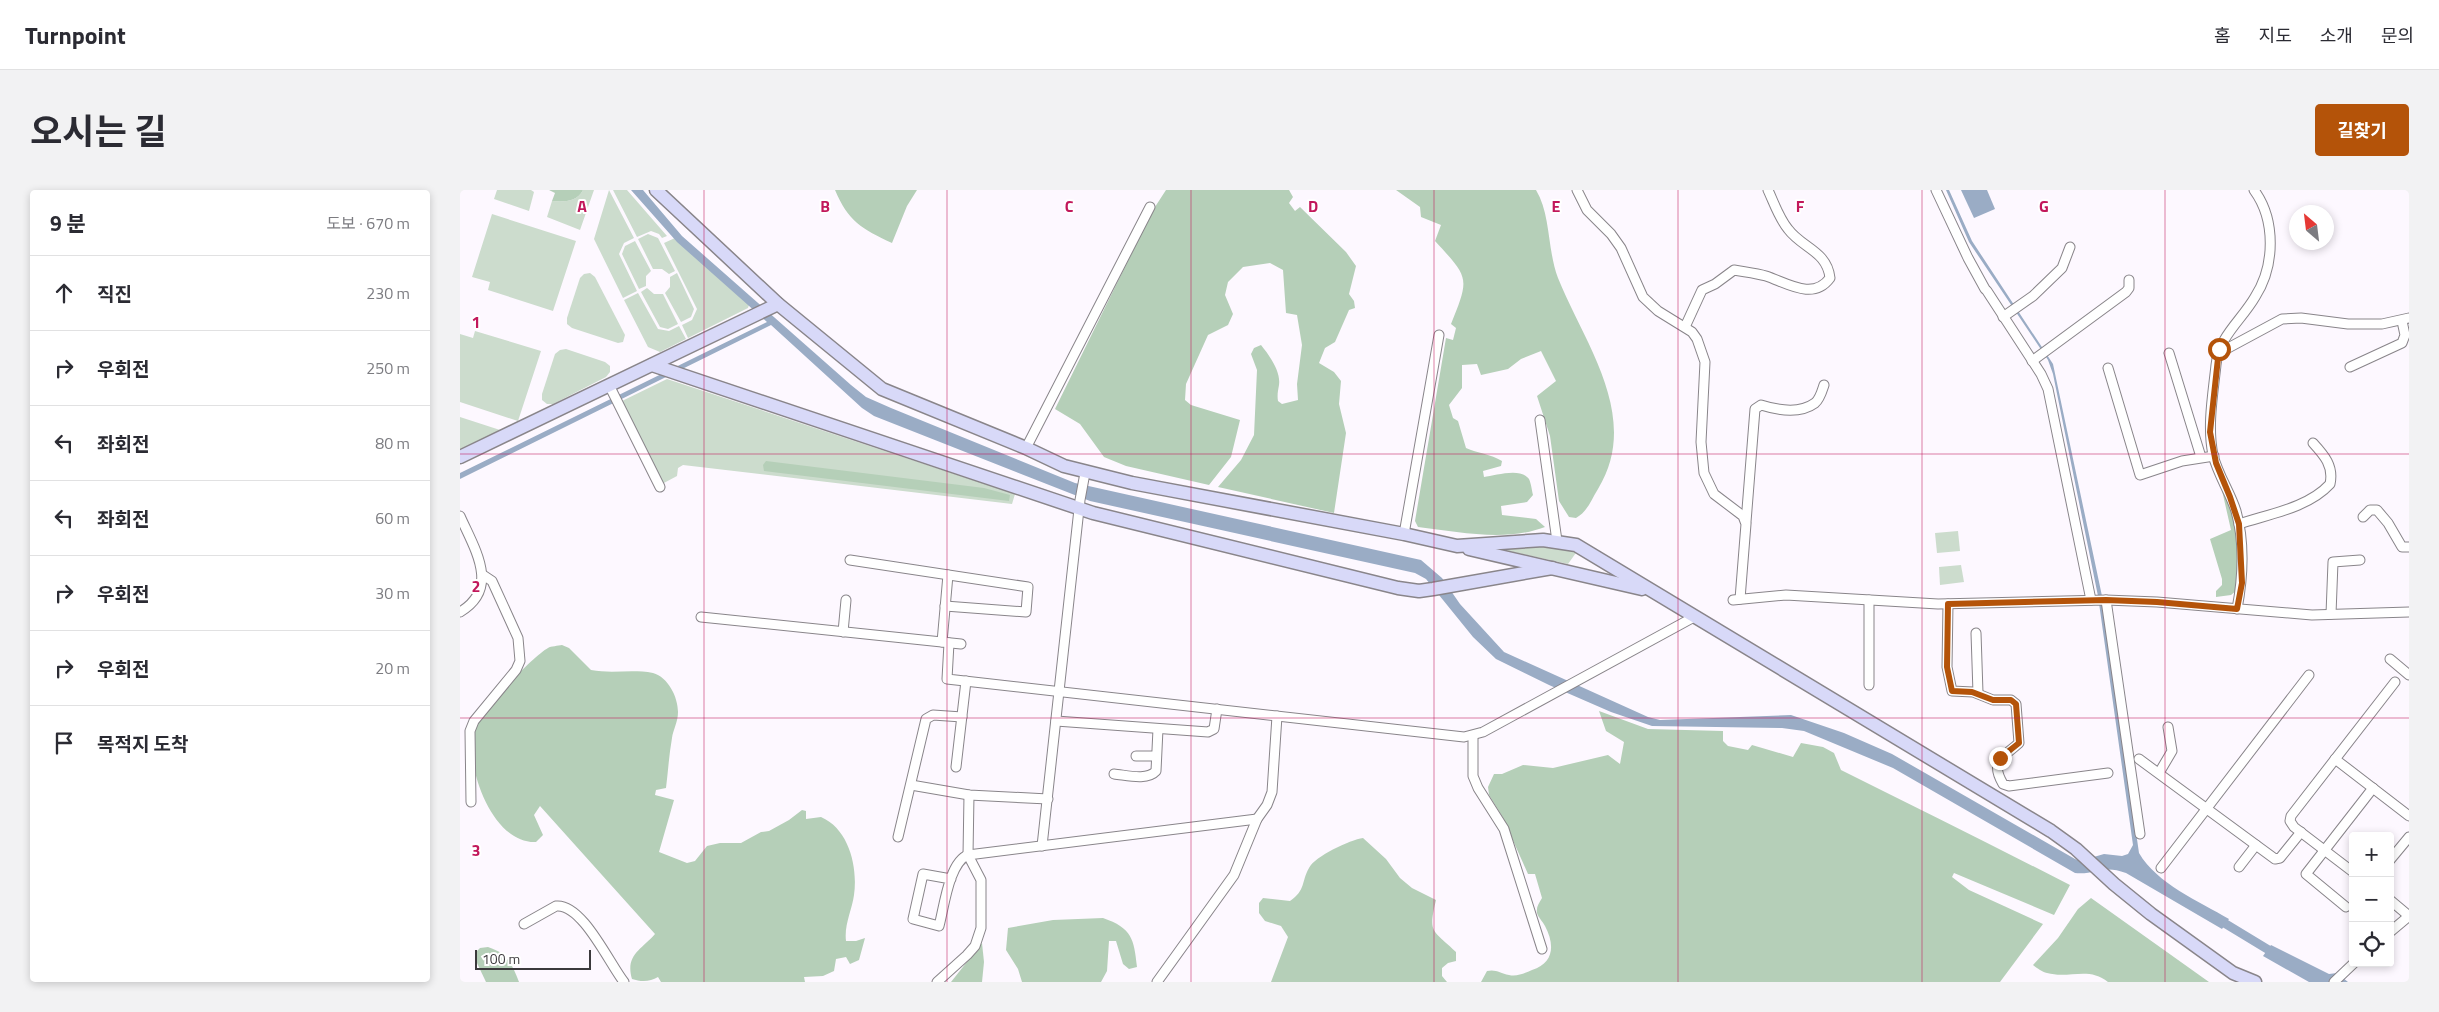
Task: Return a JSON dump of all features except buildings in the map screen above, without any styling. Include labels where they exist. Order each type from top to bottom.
[{"type":"main road","points":[[656,190],[778,304],[882,389],[1026,448],[1084,477],[1404,534],[1653,592]]},
{"type":"main road","points":[[460,457],[614,395],[652,365],[778,304]]},
{"type":"main road","points":[[652,365],[1079,505],[1398,588],[1419,591],[1552,568]]},
{"type":"main road","points":[[1457,546],[1543,540],[1576,545],[2051,831],[2086,858],[2151,914],[2233,973],[2255,982]]},
{"type":"street","points":[[1577,190],[1587,210],[1611,234],[1621,248],[1643,297],[1658,311],[1692,332],[1696,339],[1705,362],[1700,442],[1704,473],[1714,494],[1743,516],[1746,524]]},
{"type":"street","points":[[1685,327],[1702,290],[1715,284],[1734,270],[1765,276],[1806,290],[1825,286],[1830,278],[1829,269],[1823,258],[1788,230],[1768,190]]},
{"type":"street","points":[[1936,190],[1968,258],[1986,290],[2048,389],[2099,600],[2140,834]]},
{"type":"street","points":[[2237,609],[2242,583],[2239,524],[2214,456],[2210,422],[2217,354],[2226,336],[2255,299],[2261,287],[2268,259],[2268,220],[2266,211],[2254,190]]},
{"type":"street","points":[[1026,448],[1150,207]]},
{"type":"street","points":[[2003,317],[2034,296],[2062,268],[2070,247]]},
{"type":"street","points":[[2032,361],[2126,292],[2129,288],[2129,280]]},
{"type":"street","points":[[2217,354],[2282,319],[2302,318],[2348,324],[2405,319],[2406,335],[2402,344],[2350,367]]},
{"type":"street","points":[[1404,534],[1439,335]]},
{"type":"street","points":[[2169,353],[2201,457]]},
{"type":"street","points":[[2108,368],[2140,475],[2201,457],[2214,456]]},
{"type":"street","points":[[1824,385],[1818,400],[1809,406],[1776,410],[1761,405],[1755,409],[1746,524],[1736,599],[1786,595],[1948,604],[1971,600],[2099,600],[2331,614],[2409,612]]},
{"type":"street","points":[[614,395],[660,487]]},
{"type":"street","points":[[1540,420],[1557,541]]},
{"type":"street","points":[[2239,524],[2297,505],[2324,491],[2330,484],[2330,466],[2324,455],[2313,443]]},
{"type":"street","points":[[1042,846],[1079,505],[1084,477]]},
{"type":"street","points":[[2363,517],[2370,510],[2376,510],[2388,523],[2402,547],[2409,547]]},
{"type":"street","points":[[460,516],[483,575],[492,581],[518,638],[521,651],[520,661],[516,670],[474,721],[470,731],[471,802]]},
{"type":"street","points":[[850,560],[1028,587],[1026,612],[945,606]]},
{"type":"street","points":[[2331,614],[2333,562],[2360,560]]},
{"type":"street","points":[[460,612],[470,605],[477,596],[483,575]]},
{"type":"street","points":[[948,575],[945,606],[947,679],[1464,737],[1472,736],[1694,617]]},
{"type":"street","points":[[843,632],[846,600]]},
{"type":"street","points":[[1869,600],[1869,685]]},
{"type":"street","points":[[1948,604],[1946,638],[1952,691],[1956,693],[1978,694],[1993,700],[2011,700],[2016,704],[2019,743],[2000,758],[1998,769],[2003,784],[2009,786],[2108,773]]},
{"type":"street","points":[[701,617],[962,644]]},
{"type":"street","points":[[1976,632],[1978,694]]},
{"type":"street","points":[[2390,659],[2409,675]]},
{"type":"street","points":[[2162,868],[2309,675]]},
{"type":"street","points":[[956,767],[966,681]]},
{"type":"street","points":[[2349,869],[2292,824],[2291,816],[2395,682]]},
{"type":"street","points":[[1056,721],[1208,732],[1214,729],[1216,709]]},
{"type":"street","points":[[898,837],[926,719],[933,715],[962,717]]},
{"type":"street","points":[[1157,982],[1234,875],[1257,819],[1264,811],[1272,792],[1277,716]]},
{"type":"street","points":[[2159,773],[2172,751],[2168,727]]},
{"type":"street","points":[[1114,774],[1150,776],[1156,771],[1158,729]]},
{"type":"street","points":[[1472,736],[1473,776],[1478,788],[1504,829],[1542,949]]},
{"type":"street","points":[[1136,756],[1156,756]]},
{"type":"street","points":[[2139,759],[2278,859],[2301,832]]},
{"type":"street","points":[[2335,759],[2409,816]]},
{"type":"street","points":[[911,785],[969,795],[1048,799]]},
{"type":"street","points":[[2346,907],[2306,874],[2373,788]]},
{"type":"street","points":[[937,982],[968,955],[975,946],[982,928],[981,880],[968,856],[969,795]]},
{"type":"street","points":[[951,879],[923,874],[913,919],[939,926],[951,879],[957,864],[963,857],[1257,819]]},
{"type":"street","points":[[2394,855],[2409,837]]},
{"type":"street","points":[[2239,867],[2256,845]]},
{"type":"street","points":[[2394,903],[2409,916],[2394,929]]},
{"type":"street","points":[[524,924],[556,906],[574,911],[588,926],[624,982]]},
{"type":"street","points":[[2334,982],[2350,967]]},
{"type":"green space","points":[[497,190],[531,190],[534,192],[529,211],[494,199]]},
{"type":"green space","points":[[549,190],[583,190],[574,199],[552,201],[555,193]]},
{"type":"green space","points":[[583,190],[594,190],[580,230],[547,217],[552,201],[574,199]]},
{"type":"green space","points":[[609,190],[634,238],[624,243],[619,254],[637,291],[623,298],[594,239]]},
{"type":"green space","points":[[613,190],[627,190],[667,236],[662,238],[659,234],[651,231],[637,237]]},
{"type":"green space","points":[[835,190],[917,190],[907,206],[892,243],[857,223],[845,209]]},
{"type":"green space","points":[[1166,190],[1289,190],[1293,197],[1289,203],[1295,211],[1300,207],[1346,252],[1356,266],[1349,294],[1354,301],[1355,308],[1349,310],[1335,342],[1325,348],[1319,363],[1334,372],[1341,381],[1339,404],[1346,433],[1334,513],[1218,487],[1241,460],[1254,435],[1257,370],[1251,354],[1254,348],[1261,345],[1271,358],[1276,369],[1279,380],[1278,401],[1282,404],[1298,400],[1297,384],[1302,345],[1297,315],[1286,313],[1283,270],[1270,263],[1243,267],[1228,282],[1225,295],[1233,314],[1228,325],[1208,335],[1186,384],[1185,400],[1191,405],[1240,420],[1231,457],[1209,485],[1126,466],[1104,457],[1080,424],[1055,409],[1153,210]]},
{"type":"green space","points":[[1396,190],[1536,190],[1547,221],[1552,256],[1558,278],[1594,354],[1612,408],[1614,435],[1610,462],[1589,505],[1576,518],[1569,517],[1559,501],[1550,436],[1537,396],[1556,381],[1541,351],[1521,359],[1508,369],[1481,375],[1477,364],[1462,365],[1462,388],[1449,405],[1453,418],[1458,421],[1466,448],[1502,461],[1501,466],[1483,471],[1484,477],[1520,473],[1529,479],[1533,495],[1527,502],[1501,506],[1502,515],[1536,519],[1545,527],[1530,532],[1498,535],[1418,527],[1415,521],[1446,338],[1453,340],[1456,328],[1451,324],[1461,296],[1463,279],[1455,263],[1435,241],[1441,225],[1421,217],[1420,207]]},
{"type":"green space","points":[[492,214],[576,241],[553,311],[488,290],[490,282],[472,277]]},
{"type":"green space","points":[[648,234],[658,238],[675,271],[669,274],[662,269],[653,269],[638,239]]},
{"type":"green space","points":[[675,238],[749,305],[748,308],[688,338],[682,325],[692,320],[697,309],[664,243]]},
{"type":"green space","points":[[635,241],[651,271],[646,276],[646,286],[639,289],[622,254],[625,246]]},
{"type":"green space","points":[[590,273],[595,277],[625,335],[623,342],[618,343],[572,328],[567,324],[567,318],[580,278],[584,274]]},
{"type":"green space","points":[[677,273],[694,309],[691,317],[681,322],[665,293],[670,287],[670,277]]},
{"type":"green space","points":[[647,288],[654,294],[663,294],[678,324],[668,329],[660,327],[641,292]]},
{"type":"green space","points":[[638,293],[658,329],[669,331],[679,326],[686,339],[660,352],[648,347],[624,300]]},
{"type":"green space","points":[[475,331],[541,351],[518,421],[460,402],[460,334],[473,338]]},
{"type":"green space","points":[[566,349],[605,362],[610,366],[610,372],[606,377],[553,404],[547,404],[542,400],[542,394],[555,354],[560,350]]},
{"type":"green space","points":[[667,379],[1015,494],[1012,504],[683,465],[678,468],[677,476],[662,484],[622,401]]},
{"type":"green space","points":[[460,417],[500,430],[501,431],[460,451]]},
{"type":"green space","points":[[766,461],[984,488],[1010,495],[1009,501],[764,471],[763,465]]},
{"type":"green space","points":[[2221,486],[2230,508],[2237,536],[2239,579],[2237,590],[2231,595],[2216,597],[2216,591],[2222,585],[2222,579],[2210,539],[2231,530]]},
{"type":"green space","points":[[1958,531],[1960,551],[1937,553],[1935,533]]},
{"type":"green space","points":[[1543,544],[1578,550],[1568,564],[1500,549]]},
{"type":"green space","points":[[1961,565],[1964,582],[1940,585],[1939,567]]},
{"type":"green space","points":[[562,645],[569,648],[591,670],[653,673],[668,683],[674,694],[678,706],[678,716],[672,738],[666,788],[656,790],[655,795],[674,800],[659,852],[687,863],[695,861],[707,846],[720,843],[741,843],[761,832],[769,831],[802,810],[806,811],[806,819],[821,817],[839,830],[853,861],[855,884],[847,923],[846,941],[856,941],[865,938],[859,960],[850,964],[846,957],[836,959],[834,971],[823,976],[804,977],[805,982],[661,982],[658,977],[645,981],[632,979],[630,971],[633,958],[655,934],[540,806],[534,815],[543,835],[536,842],[520,839],[506,830],[495,817],[485,800],[473,763],[473,731],[484,712],[506,686],[540,653],[549,647]]},
{"type":"green space","points":[[1599,711],[1648,729],[1723,731],[1723,741],[1728,746],[1748,750],[1752,745],[1793,757],[1801,743],[1823,747],[1834,753],[1841,770],[2070,885],[2054,915],[1954,873],[1952,877],[1969,890],[2043,924],[2000,982],[1481,982],[1487,971],[1515,975],[1539,967],[1548,958],[1551,946],[1548,933],[1537,913],[1537,907],[1542,898],[1535,874],[1528,874],[1502,816],[1489,795],[1488,787],[1494,774],[1502,774],[1523,765],[1553,768],[1608,755],[1620,764],[1624,742],[1606,731]]},
{"type":"green space","points":[[1363,838],[1386,859],[1400,878],[1412,888],[1436,900],[1432,925],[1437,934],[1456,952],[1456,961],[1448,963],[1442,968],[1442,976],[1447,982],[1271,982],[1288,937],[1281,926],[1265,921],[1259,913],[1259,903],[1263,898],[1290,901],[1299,893],[1309,868],[1313,863],[1333,849]]},
{"type":"green space","points":[[2091,898],[2209,982],[2108,982],[2094,975],[2047,973],[2033,965],[2058,938],[2078,909]]},
{"type":"green space","points":[[1103,918],[1120,926],[1130,936],[1133,942],[1137,967],[1129,969],[1123,964],[1116,941],[1109,941],[1107,971],[1101,982],[1022,982],[1018,969],[1006,950],[1008,928],[1053,920]]},
{"type":"green space","points":[[982,943],[984,962],[982,982],[951,982]]},
{"type":"green space","points":[[488,947],[500,952],[508,960],[519,982],[486,982],[476,961],[475,953],[480,948]]},
{"type":"water","points":[[631,190],[643,190],[682,236],[866,397],[1075,483],[1421,560],[1442,578],[1460,604],[1504,652],[1648,717],[1660,720],[1791,715],[1844,733],[1892,754],[2075,859],[2080,861],[2104,854],[2122,856],[2128,854],[2133,845],[2098,596],[2053,374],[2048,360],[1969,242],[1946,190],[1949,190],[1972,241],[2053,364],[2102,596],[2139,853],[2156,874],[2167,883],[2229,919],[2222,929],[2118,870],[2075,873],[1893,768],[1804,731],[1782,728],[1652,726],[1611,712],[1496,659],[1473,637],[1426,579],[1415,573],[1090,501],[874,416],[862,408],[771,325],[460,479],[460,473],[767,322],[677,242]]},
{"type":"water","points":[[1961,190],[1987,190],[1995,209],[1974,218]]},
{"type":"water","points":[[2271,945],[2329,974],[2337,973],[2348,982],[2309,982],[2263,956]]},
{"type":"waterway","points":[[2216,918],[2277,955]]},
{"type":"route","points":[[2000,758],[2019,743],[2020,736],[2016,704],[2011,700],[1993,700],[1972,692],[1956,693],[1952,691],[1947,667],[1948,604],[2106,600],[2157,602],[2237,609],[2242,583],[2242,546],[2239,524],[2236,511],[2216,463],[2210,432],[2219,349]]}]
